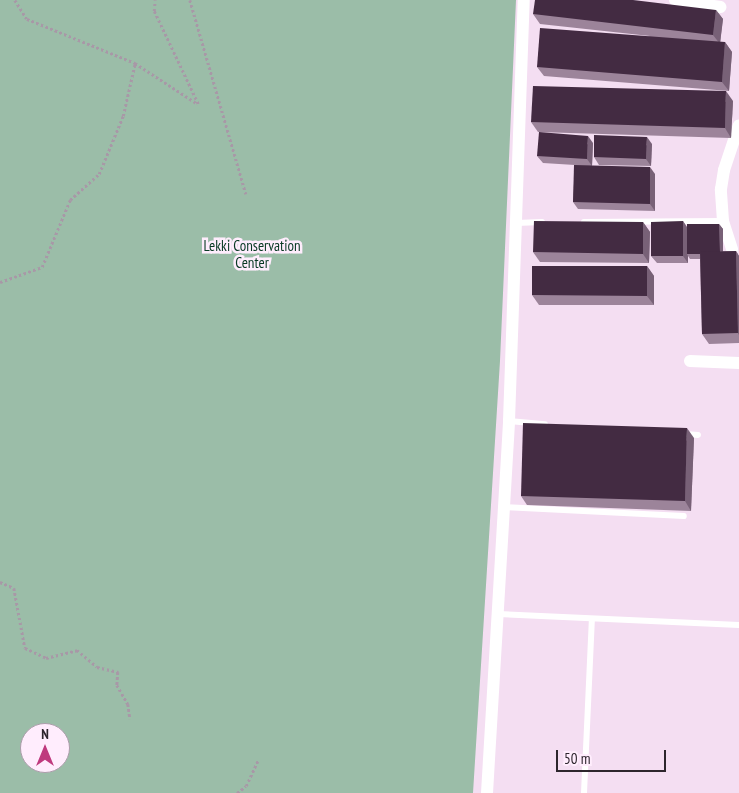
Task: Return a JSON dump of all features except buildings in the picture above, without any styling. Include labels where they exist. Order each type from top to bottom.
[{"type":"street","points":[[487,793],[509,421],[516,222],[526,88],[524,0]]},
{"type":"street","points":[[675,0],[720,7]]},
{"type":"street","points":[[732,249],[723,221],[721,189],[724,170],[739,125]]},
{"type":"street","points":[[690,361],[739,363]]},
{"type":"lane","points":[[576,222],[723,221]]},
{"type":"lane","points":[[516,222],[546,222]]},
{"type":"lane","points":[[509,421],[549,424]]},
{"type":"lane","points":[[678,434],[698,435]]},
{"type":"lane","points":[[504,507],[684,516]]},
{"type":"lane","points":[[498,614],[739,625]]},
{"type":"lane","points":[[584,793],[592,619]]},
{"type":"path","points":[[15,0],[27,20],[135,63],[198,104],[154,11],[155,0]]},
{"type":"path","points":[[190,0],[246,194]]},
{"type":"path","points":[[0,282],[42,267],[70,200],[99,174],[123,116],[135,63]]},
{"type":"path","points":[[0,582],[14,588],[25,648],[46,658],[77,650],[97,666],[118,672],[117,685],[128,704],[130,719]]},
{"type":"path","points":[[237,793],[246,786],[258,760]]},
{"type":"green space","name":"Lekki Conservation Center","points":[[0,0],[516,0],[500,361],[473,793],[0,793]]}]
